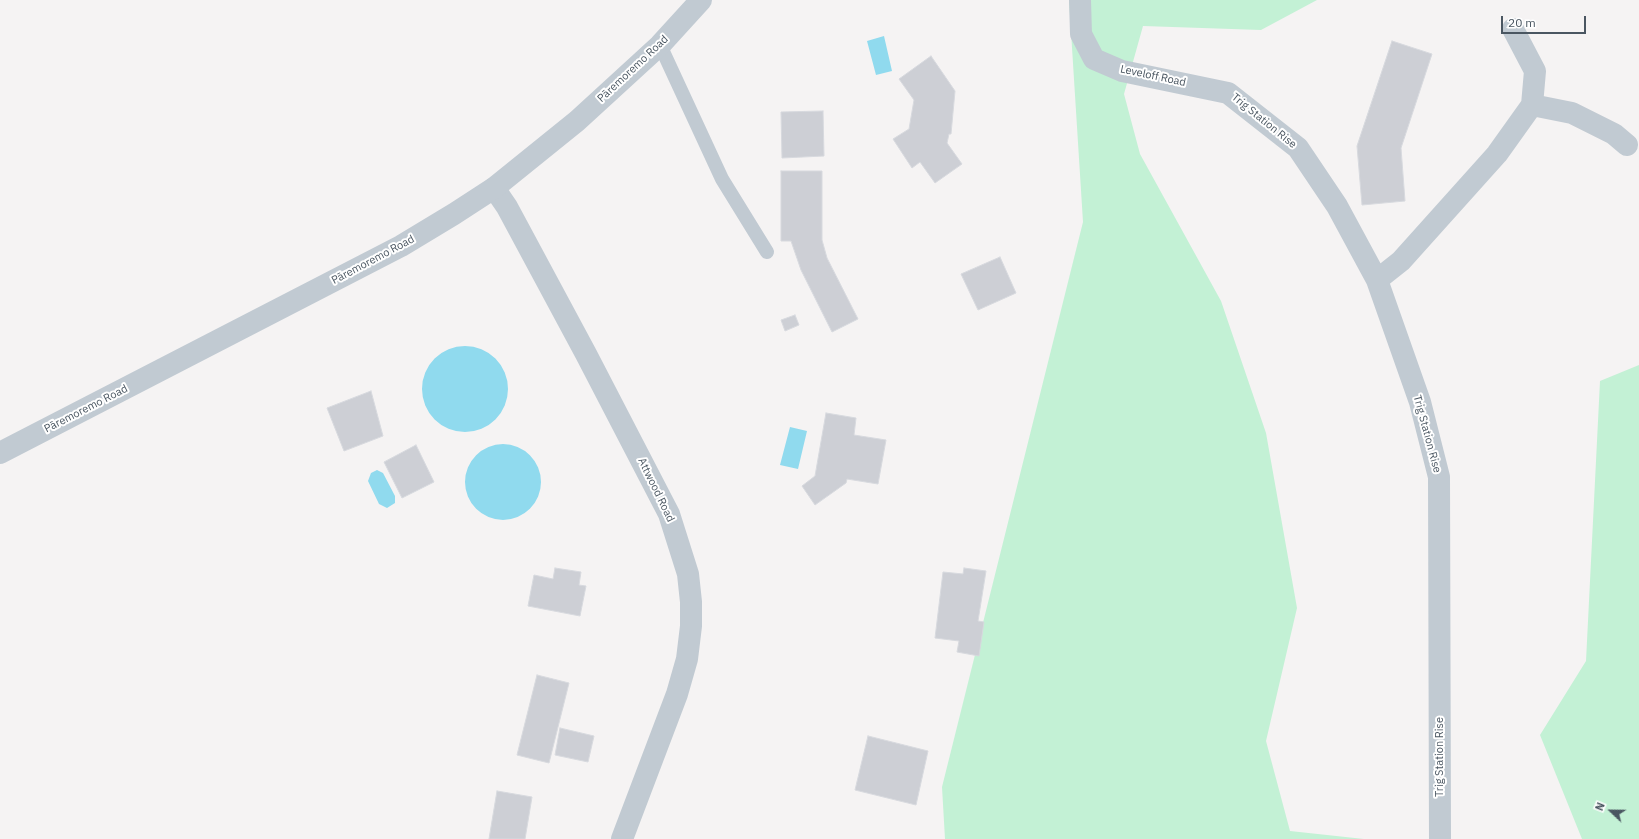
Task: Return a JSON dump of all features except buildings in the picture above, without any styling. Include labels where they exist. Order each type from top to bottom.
[{"type":"street","name":"Pāremoremo Road","points":[[0,453],[401,246],[494,188],[577,121],[660,45],[701,0]]},
{"type":"street","name":"Leveloff Road","points":[[1080,0],[1081,34],[1094,59],[1122,71],[1228,92]]},
{"type":"street","points":[[1377,280],[1401,261],[1497,154],[1532,105],[1535,71],[1514,29]]},
{"type":"street","name":"Trig Station Rise","points":[[1228,92],[1298,148],[1337,206],[1377,280],[1420,402],[1439,477],[1440,839]]},
{"type":"street","points":[[1532,105],[1572,113],[1614,134],[1627,145]]},
{"type":"street","name":"Attwood Road","points":[[494,188],[507,207],[669,514],[688,574],[691,610],[687,659],[677,694],[622,839]]},
{"type":"lane","points":[[660,45],[722,179],[766,252]]},
{"type":"green space","points":[[1069,0],[1317,0],[1261,30],[1143,26],[1124,94],[1140,154],[1221,301],[1266,433],[1297,608],[1266,741],[1290,831],[1364,839],[945,839],[942,787],[1083,222]]},
{"type":"green space","points":[[1639,365],[1639,839],[1582,839],[1540,735],[1586,661],[1600,381]]},
{"type":"water","points":[[884,36],[892,71],[876,75],[867,41]]},
{"type":"water","points":[[465,346],[481,350],[495,359],[504,373],[508,389],[504,405],[495,419],[481,428],[465,432],[449,428],[435,419],[426,405],[422,389],[426,373],[435,359],[449,350]]},
{"type":"water","points":[[790,427],[807,431],[798,469],[780,465]]},
{"type":"water","points":[[503,444],[518,447],[530,455],[538,467],[541,482],[538,497],[530,509],[518,517],[503,520],[488,517],[476,509],[468,497],[465,482],[468,467],[476,455],[488,447]]},
{"type":"water","points":[[377,470],[383,473],[395,496],[395,503],[387,508],[379,504],[368,481],[371,473]]}]
